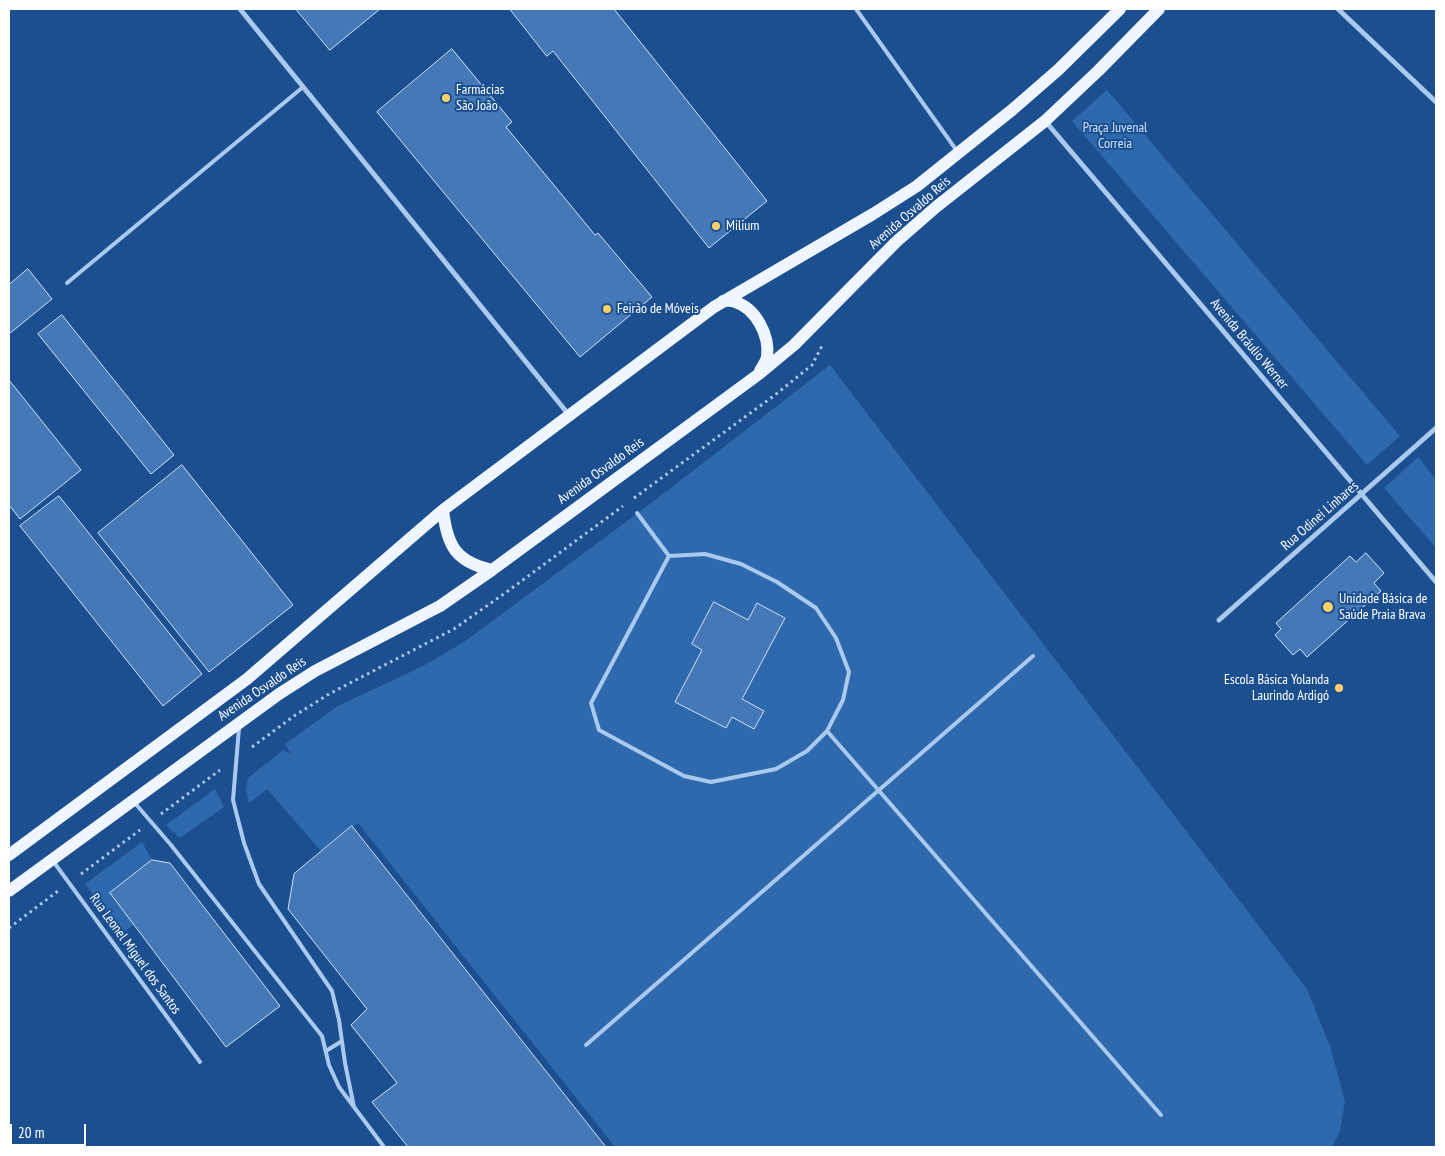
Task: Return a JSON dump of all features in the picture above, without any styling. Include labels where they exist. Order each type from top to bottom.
[{"type":"main road","name":"Avenida Osvaldo Reis","points":[[9,855],[247,679],[443,510],[722,301],[873,214],[917,186],[1012,110],[1058,70],[1120,9]]},
{"type":"main road","name":"Avenida Osvaldo Reis","points":[[9,891],[240,722],[315,671],[440,606],[492,570],[758,374],[794,345],[897,241],[936,207],[1045,121],[1159,9]]},
{"type":"main road","points":[[722,301],[734,301],[742,305],[757,318],[764,331],[767,348],[766,359],[758,374]]},
{"type":"main road","points":[[443,510],[445,529],[451,544],[461,557],[476,566],[492,570]]},
{"type":"street","points":[[240,9],[570,415]]},
{"type":"street","points":[[1338,9],[1436,102]]},
{"type":"street","name":"Avenida Bráulio Werner","points":[[1045,121],[1436,582]]},
{"type":"street","name":"Rua Odinei Linhares","points":[[1218,620],[1436,428]]},
{"type":"lane","points":[[856,9],[958,153]]},
{"type":"lane","points":[[67,283],[304,87]]},
{"type":"lane","points":[[637,513],[669,556]]},
{"type":"lane","points":[[704,554],[741,564],[777,582],[816,608],[836,638],[849,672],[843,700],[827,731],[807,751],[776,769],[711,782],[684,776],[599,730],[591,703],[669,556],[704,554]]},
{"type":"lane","points":[[586,1044],[1033,656]]},
{"type":"lane","points":[[240,722],[233,800],[244,843],[259,884],[332,991],[339,1020],[354,1109]]},
{"type":"lane","points":[[827,731],[1161,1115]]},
{"type":"lane","points":[[132,800],[171,845],[322,1036],[339,1087],[384,1147]]},
{"type":"lane","name":"Rua Leonel Miguel dos Santos","points":[[52,859],[200,1062]]},
{"type":"lane","points":[[326,1051],[342,1042]]},
{"type":"path","points":[[9,928],[237,757]]},
{"type":"green space","name":"Praça Juvenal Correia","points":[[1107,90],[1400,436],[1367,465],[1072,121]]},
{"type":"green space","points":[[830,365],[1307,989],[1331,1049],[1345,1102],[1340,1131],[1332,1147],[615,1147],[358,823],[321,851],[267,789],[249,803],[246,791],[248,778],[283,750],[292,755],[285,744],[338,706],[423,666],[464,642],[646,507]],"holes":[[[714,602],[748,620],[757,603],[785,617],[742,699],[764,711],[754,729],[732,717],[725,728],[676,702],[702,650],[692,644]]]},
{"type":"green space","points":[[1418,457],[1436,479],[1436,548],[1384,488]]},
{"type":"green space","points":[[215,789],[224,807],[180,838],[166,825]]},
{"type":"green space","points":[[142,842],[152,860],[111,893],[134,924],[123,933],[85,884]]},
{"type":"building","points":[[296,9],[380,9],[330,50]]},
{"type":"building","points":[[510,9],[614,9],[767,201],[709,248],[553,51],[547,56]]},
{"type":"building","points":[[452,49],[512,122],[506,127],[595,235],[598,233],[652,297],[580,357],[377,112]]},
{"type":"building","points":[[28,269],[52,299],[9,334],[9,285]]},
{"type":"building","points":[[62,315],[174,455],[151,474],[38,334]]},
{"type":"building","points":[[9,380],[81,470],[20,519],[9,505]]},
{"type":"building","points":[[182,465],[293,605],[209,672],[98,533]]},
{"type":"building","points":[[59,496],[202,674],[163,706],[20,526]]},
{"type":"building","name":"Unidade Básica de Saúde Praia Brava","points":[[1366,553],[1384,573],[1374,583],[1381,591],[1307,657],[1300,649],[1293,655],[1275,635],[1281,629],[1276,623],[1350,556],[1356,562]]},
{"type":"building","points":[[714,602],[748,620],[757,603],[785,618],[742,699],[764,711],[754,729],[732,717],[726,728],[675,702],[702,650],[692,644]]},
{"type":"building","points":[[352,826],[606,1147],[408,1147],[372,1102],[397,1083],[351,1025],[367,1009],[288,909],[294,874]]},
{"type":"building","points":[[152,860],[170,863],[280,1006],[226,1047],[110,893]]},
{"type":"place","name":"Farmácias São João","points":[[446,98]]},
{"type":"place","name":"Milium","points":[[716,226]]},
{"type":"place","name":"Feirão de Móveis","points":[[607,309]]},
{"type":"place","name":"Unidade Básica de Saúde Praia Brava","points":[[1328,607]]},
{"type":"place","name":"Escola Básica Yolanda Laurindo Ardigó","points":[[1339,688]]}]
